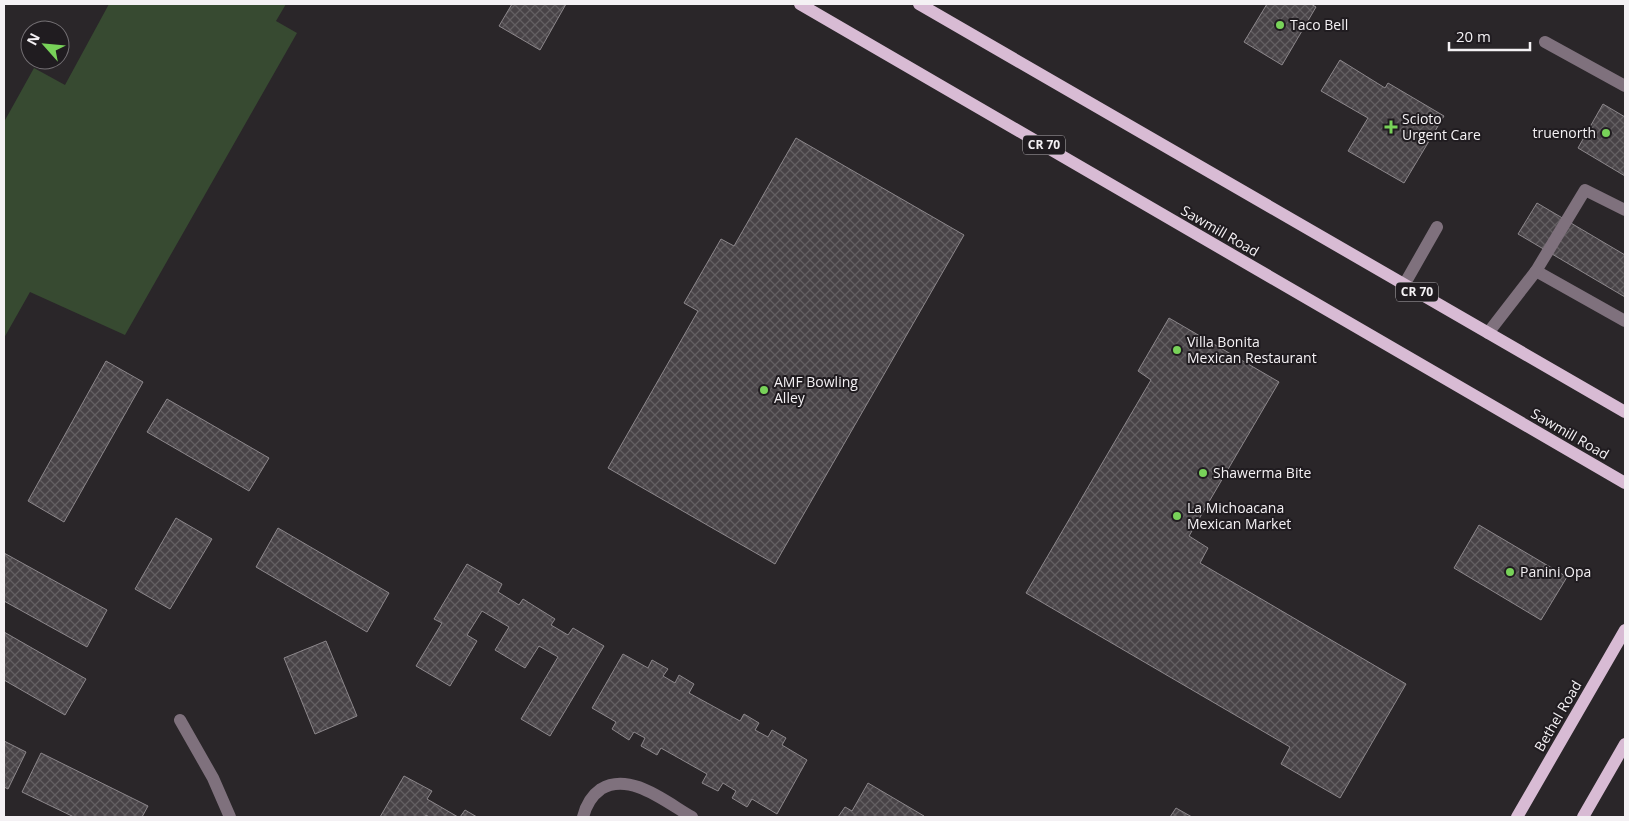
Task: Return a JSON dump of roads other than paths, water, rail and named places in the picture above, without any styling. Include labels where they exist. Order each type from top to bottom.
[{"type":"main road","name":"Sawmill Road","points":[[800,4],[1625,483]]},
{"type":"main road","name":"CR 70","points":[[918,4],[1625,412]]},
{"type":"main road","name":"Bethel Road","points":[[1517,817],[1625,630]]},
{"type":"main road","points":[[1583,817],[1625,744]]},
{"type":"street","points":[[1545,42],[1625,86]]},
{"type":"street","points":[[1488,333],[1536,271],[1585,190],[1625,210]]},
{"type":"street","points":[[1404,285],[1437,228]]},
{"type":"street","points":[[1536,271],[1625,321]]},
{"type":"street","points":[[180,720],[213,778],[230,817]]},
{"type":"street","points":[[583,817],[590,799],[599,790],[610,785],[622,783],[639,787],[692,817]]},
{"type":"place","name":"Taco Bell","points":[[1280,25]]},
{"type":"place","name":"Scioto Urgent Care","points":[[1391,127]]},
{"type":"place","name":"truenorth","points":[[1606,133]]},
{"type":"place","name":"Villa Bonita Mexican Restaurant","points":[[1177,350]]},
{"type":"place","name":"AMF Bowling Alley","points":[[764,390]]},
{"type":"place","name":"Shawerma Bite","points":[[1203,473]]},
{"type":"place","name":"La Michoacana Mexican Market","points":[[1177,516]]},
{"type":"place","name":"Panini Opa","points":[[1510,572]]}]
